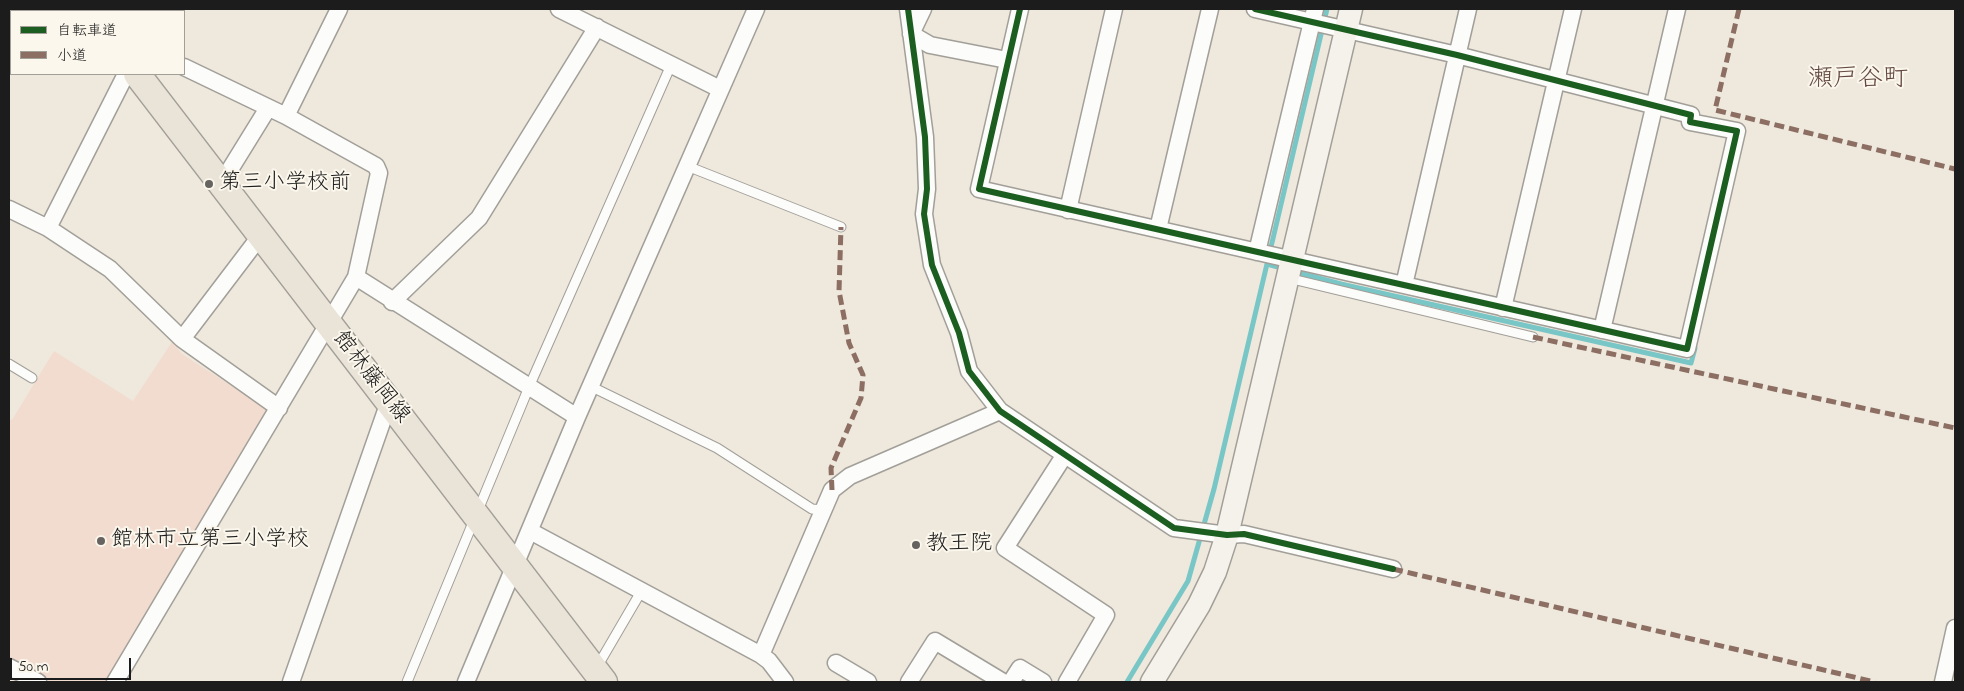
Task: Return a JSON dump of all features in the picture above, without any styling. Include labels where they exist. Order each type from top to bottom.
[{"type":"main road","name":"館林藤岡線","points":[[138,75],[515,566],[597,678]]},
{"type":"street","points":[[286,116],[339,9]]},
{"type":"street","points":[[559,9],[720,89]]},
{"type":"street","points":[[466,682],[590,386],[756,9]]},
{"type":"street","points":[[908,9],[925,137],[927,189],[924,214],[932,265],[959,334],[969,371],[1000,411],[1064,456],[1174,528],[1227,535],[1244,534],[1393,569]]},
{"type":"street","points":[[911,34],[924,9]]},
{"type":"street","points":[[1020,9],[979,189],[1257,252],[1290,269],[1404,285],[1687,350],[1738,131],[1690,122],[1692,116],[1655,105],[1457,55],[1349,19],[1255,9]]},
{"type":"street","points":[[1068,210],[1114,9]]},
{"type":"street","points":[[1158,230],[1210,9]]},
{"type":"street","points":[[1404,285],[1468,9]]},
{"type":"street","points":[[1503,308],[1573,9]]},
{"type":"street","points":[[1602,330],[1677,9]]},
{"type":"street","points":[[1257,252],[1313,15]]},
{"type":"street","points":[[1152,682],[1199,605],[1215,572],[1227,535],[1349,19]]},
{"type":"street","points":[[392,302],[479,218],[596,27]]},
{"type":"street","points":[[911,34],[930,45],[1008,60]]},
{"type":"street","points":[[115,682],[356,277],[379,173],[376,166],[286,116],[185,67]]},
{"type":"street","points":[[48,228],[125,75]]},
{"type":"street","points":[[222,184],[268,108]]},
{"type":"street","points":[[9,209],[48,228],[110,270],[182,339],[279,408]]},
{"type":"street","points":[[182,339],[261,235]]},
{"type":"street","points":[[356,277],[392,302],[577,417]]},
{"type":"street","points":[[291,682],[389,402]]},
{"type":"street","points":[[761,655],[832,490],[850,476],[1000,411]]},
{"type":"street","points":[[1064,456],[1005,548],[1106,615],[1067,682]]},
{"type":"street","points":[[530,531],[761,655],[769,661],[785,682]]},
{"type":"street","points":[[1943,682],[1955,628]]},
{"type":"street","points":[[909,682],[934,641],[1003,682]]},
{"type":"street","points":[[836,663],[868,682]]},
{"type":"street","points":[[9,666],[38,682]]},
{"type":"street","points":[[1011,682],[1020,668],[1043,682]]},
{"type":"lane","points":[[407,682],[529,387],[671,65]]},
{"type":"lane","points":[[687,166],[738,188],[841,227]]},
{"type":"lane","points":[[1290,269],[1533,337]]},
{"type":"lane","points":[[9,364],[32,378]]},
{"type":"lane","points":[[590,386],[717,448],[812,509],[822,510]]},
{"type":"lane","points":[[597,678],[642,590]]},
{"type":"shaded area","name":"館林市立第三小学校","points":[[172,342],[182,354],[269,410],[109,682],[48,682],[9,661],[9,419],[12,420],[54,351],[133,401]]},
{"type":"waterway","points":[[1127,682],[1188,581],[1214,489],[1327,9]]},
{"type":"waterway","points":[[1267,264],[1285,269]]},
{"type":"waterway","points":[[1296,272],[1341,284],[1691,363],[1695,348]]},
{"type":"marked path","points":[[1739,9],[1715,110],[1955,169]]},
{"type":"marked path","points":[[832,490],[831,468],[861,398],[863,375],[849,343],[839,291],[841,227]]},
{"type":"marked path","points":[[1533,337],[1955,428]]},
{"type":"marked path","points":[[1393,569],[1875,682]]},
{"type":"cycle path","points":[[908,9],[925,137],[927,189],[924,214],[932,265],[959,333],[969,371],[1000,411],[1174,528],[1227,535],[1244,534],[1393,569]]},
{"type":"cycle path","points":[[1020,9],[979,189],[1687,349],[1737,131],[1690,122],[1691,115],[1457,55],[1255,9]]},
{"type":"place","name":"第三小学校前","points":[[209,184]]},
{"type":"place","name":"館林市立第三小学校","points":[[101,541]]},
{"type":"place","name":"教王院","points":[[916,545]]},
{"type":"district","name":"瀬戸谷町","points":[[1858,81]]}]
